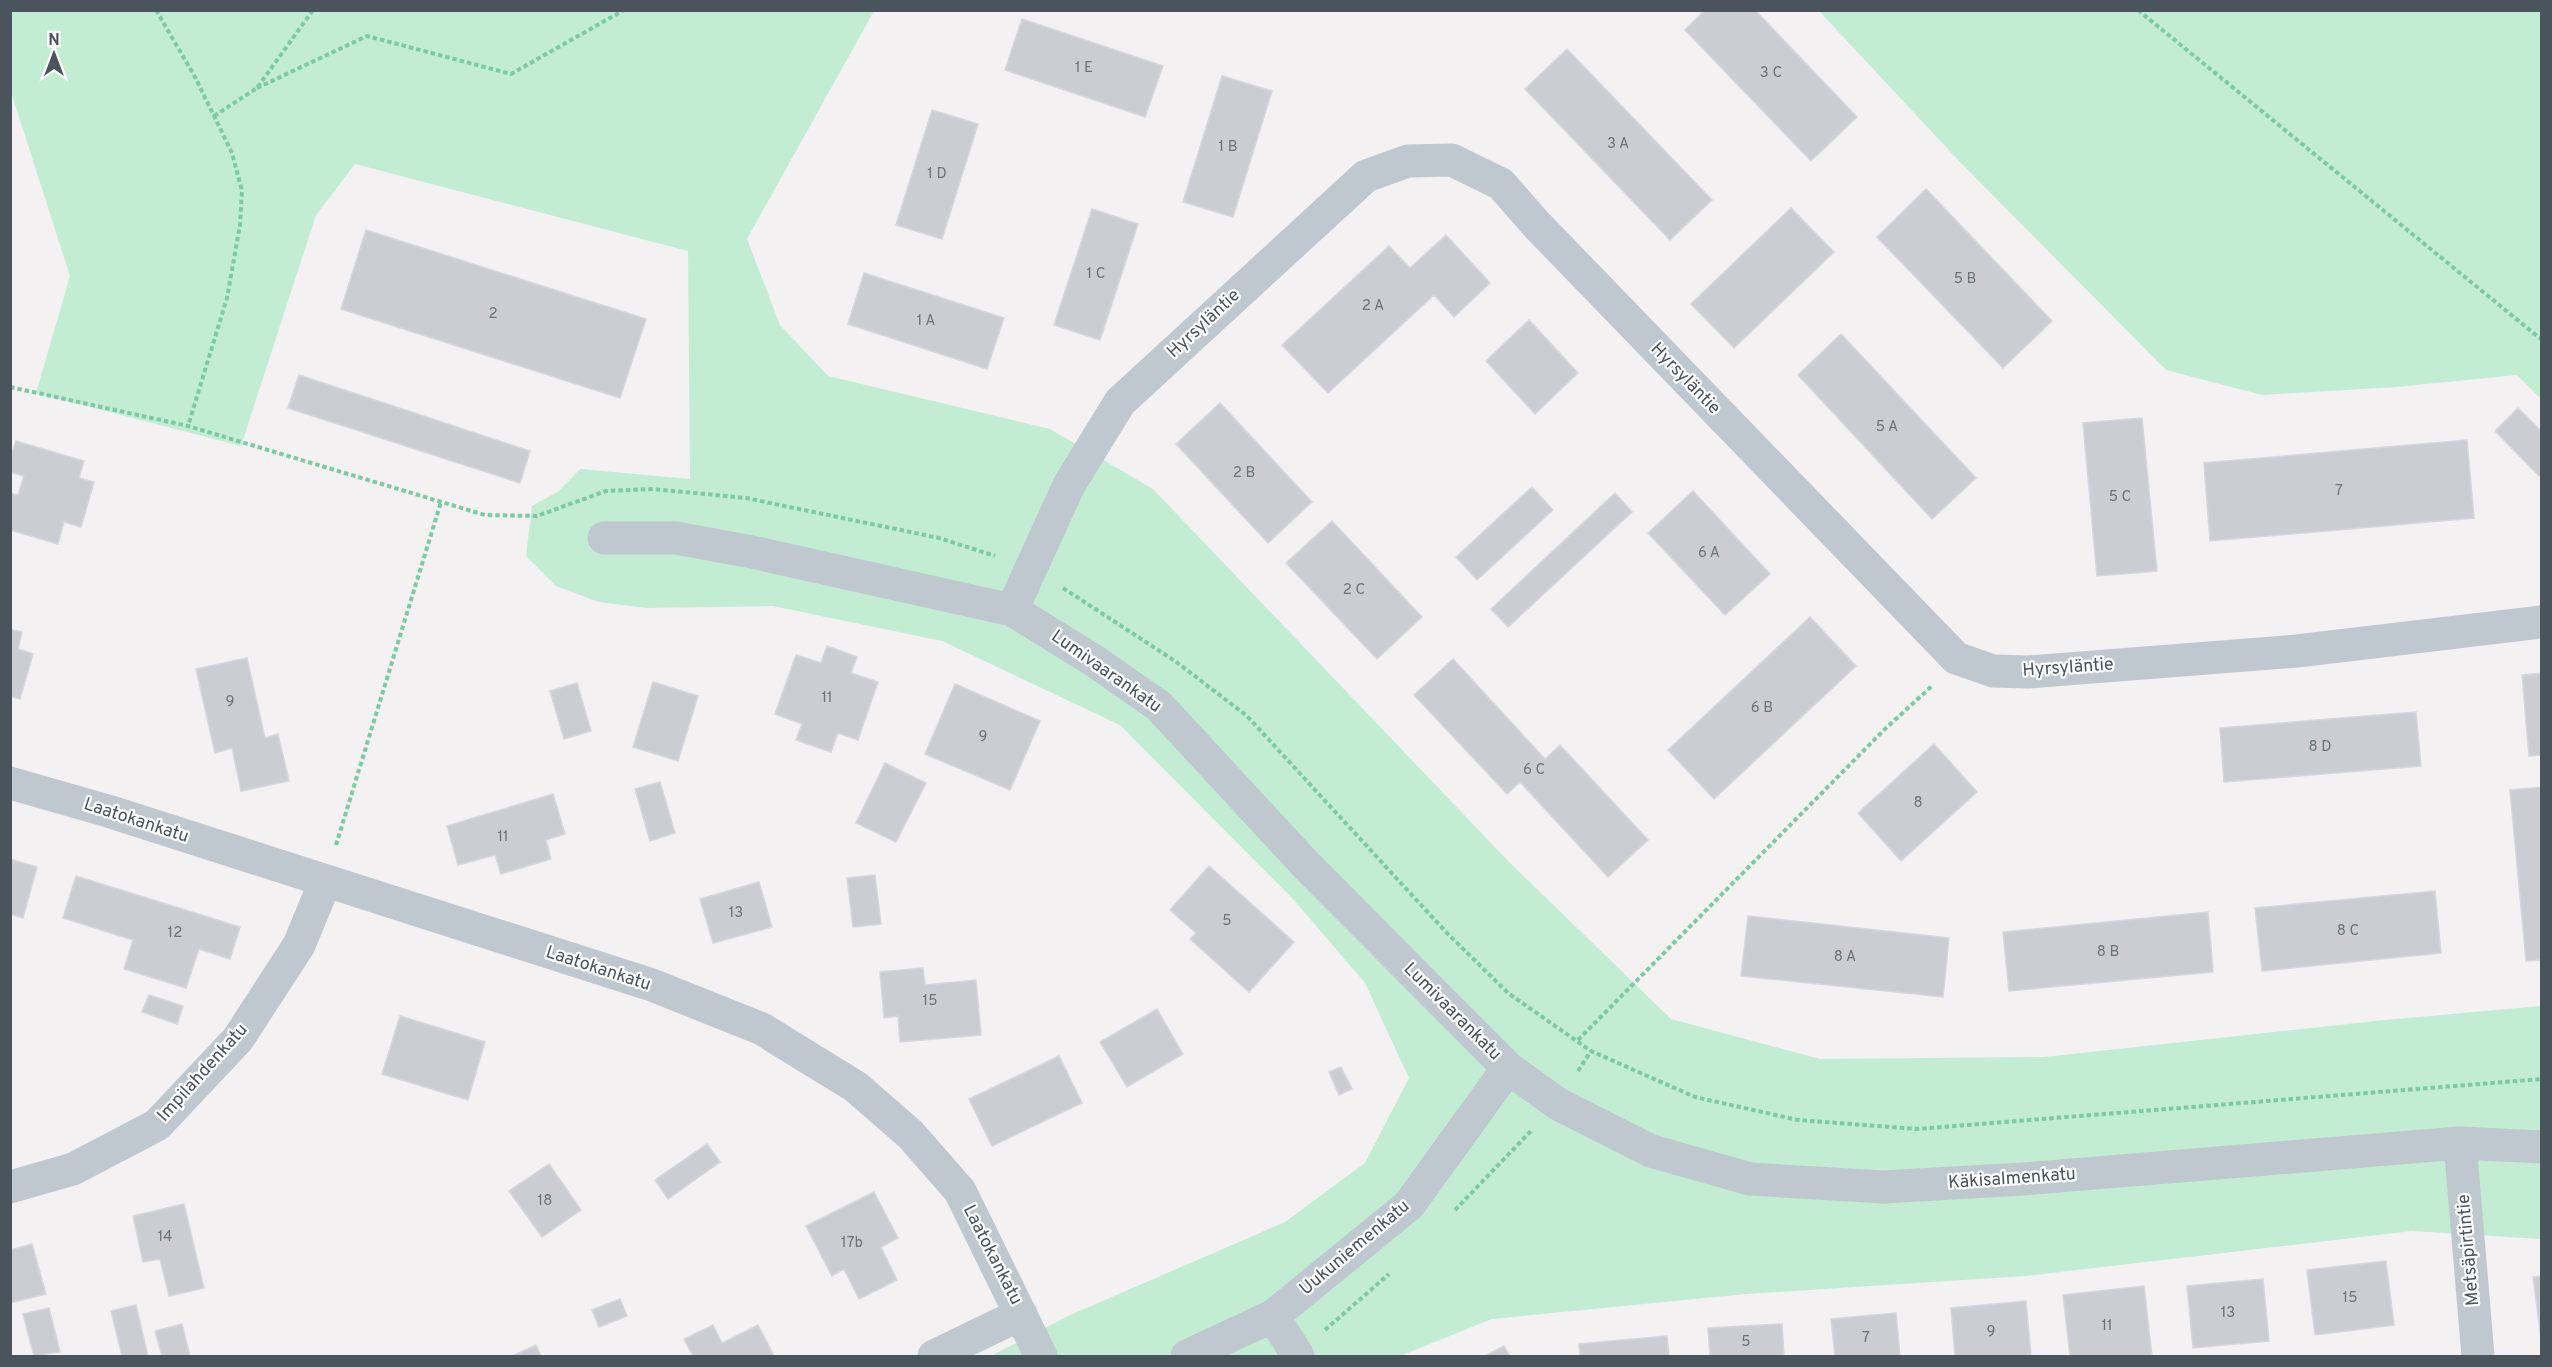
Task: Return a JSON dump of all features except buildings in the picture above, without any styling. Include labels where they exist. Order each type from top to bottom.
[{"type":"street","name":"Hyrsyläntie","points":[[1012,610],[1069,485],[1120,402],[1366,176],[1408,162],[1452,160],[1501,184],[1536,224],[1839,540],[1956,658],[1993,671],[2028,672],[2297,651],[2541,621]]},
{"type":"street","name":"Lumivaarankatu","points":[[604,538],[676,538],[752,552],[1012,610],[1093,660],[1159,706],[1308,867],[1508,1068]]},
{"type":"street","name":"Laatokankatu","points":[[10,783],[108,811],[652,985],[762,1029],[856,1087],[912,1135],[960,1191],[1041,1356]]},
{"type":"street","name":"Impilahdenkatu","points":[[10,1187],[73,1169],[157,1125],[238,1039],[300,945],[325,882]]},
{"type":"street","name":"Käkisalmenkatu","points":[[1508,1068],[1558,1104],[1651,1151],[1750,1179],[1883,1187],[2023,1179],[2460,1143],[2541,1147]]},
{"type":"street","name":"Uukuniemenkatu","points":[[1187,1356],[1273,1316],[1409,1206],[1508,1068]]},
{"type":"street","name":"Metsäpirtintie","points":[[2460,1143],[2478,1356]]},
{"type":"street","points":[[934,1356],[1021,1314]]},
{"type":"street","points":[[1273,1316],[1298,1356]]},
{"type":"path","points":[[156,10],[195,77],[232,153],[242,191],[241,213],[227,297],[188,426]]},
{"type":"path","points":[[256,88],[313,10]]},
{"type":"path","points":[[214,116],[256,88],[367,36],[511,74],[624,10]]},
{"type":"path","points":[[2138,10],[2541,340]]},
{"type":"path","points":[[10,387],[188,426],[441,502],[325,882]]},
{"type":"path","points":[[837,519],[939,538],[1003,559]]},
{"type":"path","points":[[1062,587],[1175,661],[1247,716],[1445,931],[1508,993],[1591,1051],[1695,1097],[1798,1120],[1917,1129],[2541,1079]]},
{"type":"path","points":[[1578,1040],[1885,729],[1961,660]]},
{"type":"green space","points":[[10,11],[874,11],[747,239],[780,325],[828,376],[1050,429],[1153,489],[1510,863],[1671,1019],[1820,1059],[2044,1057],[2385,1020],[2541,1006],[2541,1239],[2412,1231],[2025,1276],[1746,1294],[1492,1319],[1400,1356],[991,1356],[1068,1316],[1285,1222],[1365,1163],[1409,1078],[1365,983],[1293,899],[1120,725],[942,641],[773,606],[646,608],[599,602],[556,586],[526,556],[532,506],[559,491],[580,469],[690,479],[688,251],[355,164],[316,215],[241,446],[36,393],[70,276],[11,92]]},
{"type":"green space","points":[[1819,11],[2541,11],[2541,399],[2517,375],[2396,387],[2262,395],[2166,370],[1959,161]]}]
